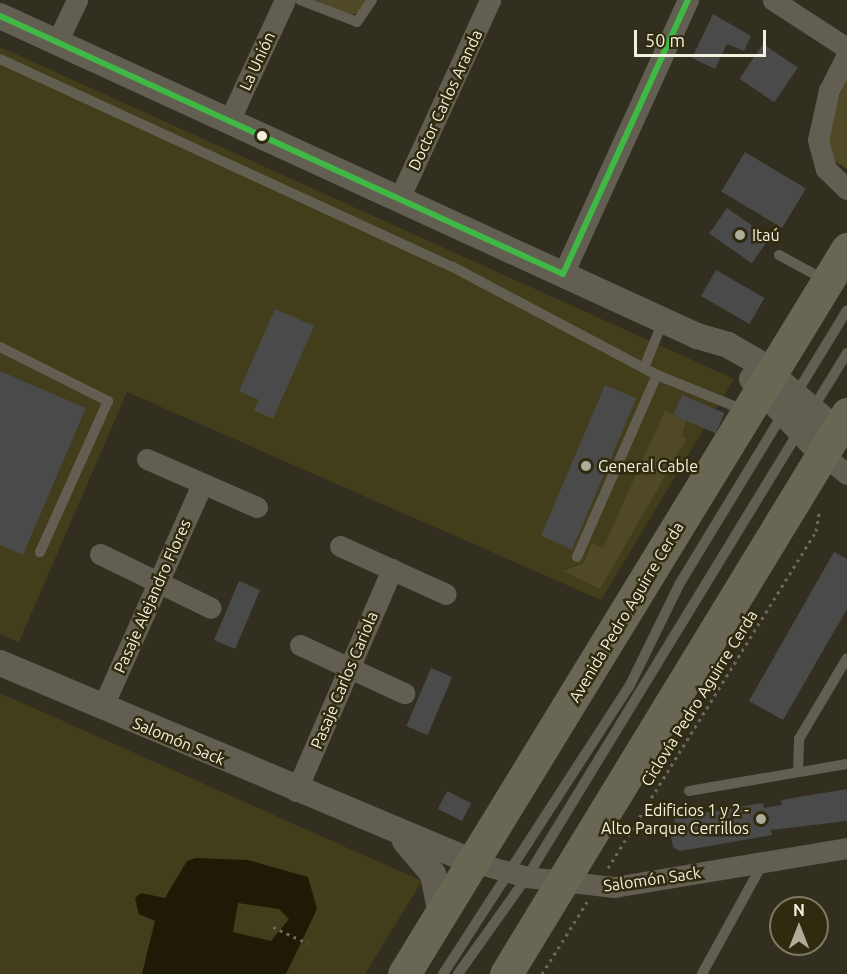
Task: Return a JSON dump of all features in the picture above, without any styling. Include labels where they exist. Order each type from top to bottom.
[{"type":"main road","name":"Avenida Pedro Aguirre Cerda","points":[[506,974],[562,883],[809,424],[827,282],[847,249]]},
{"type":"main road","name":"Avenida Pedro Aguirre Cerda","points":[[404,974],[473,862],[809,424]]},
{"type":"street","points":[[57,42],[77,0]]},
{"type":"street","name":"La Unión","points":[[229,121],[285,0]]},
{"type":"street","name":"Doctor Carlos Aranda","points":[[399,199],[490,0]]},
{"type":"street","points":[[563,274],[688,0]]},
{"type":"street","points":[[773,0],[847,48]]},
{"type":"street","points":[[0,16],[663,321],[697,336],[728,345],[809,424]]},
{"type":"street","points":[[847,55],[829,90],[818,140],[826,169],[847,189]]},
{"type":"street","points":[[147,459],[257,507]]},
{"type":"street","name":"Pasaje Alejandro Flores","points":[[102,708],[202,483]]},
{"type":"street","points":[[340,546],[446,594]]},
{"type":"street","points":[[100,554],[211,608]]},
{"type":"street","name":"Pasaje Carlos Cariola","points":[[296,791],[392,569]]},
{"type":"street","points":[[300,645],[404,693]]},
{"type":"street","name":"Salomón Sack","points":[[0,663],[392,832],[473,862],[517,875],[596,887],[763,863],[847,848]]},
{"type":"street","name":"Salomón Sack","points":[[392,832],[427,861],[441,915]]},
{"type":"lane","points":[[300,0],[357,22],[372,0]]},
{"type":"lane","points":[[0,59],[451,266],[657,375],[809,424]]},
{"type":"lane","points":[[779,255],[827,282]]},
{"type":"lane","points":[[458,974],[629,687],[680,584],[809,424],[847,310]]},
{"type":"lane","points":[[644,368],[663,321]]},
{"type":"lane","points":[[0,347],[108,401],[40,552]]},
{"type":"lane","points":[[443,974],[517,875],[809,424],[847,352]]},
{"type":"lane","points":[[578,557],[657,375]]},
{"type":"lane","points":[[798,772],[800,739],[847,658]]},
{"type":"lane","points":[[688,791],[847,764]]},
{"type":"lane","points":[[702,974],[763,863]]},
{"type":"path","name":"Ciclovía Pedro Aguirre Cerda","points":[[542,974],[816,531],[820,506],[809,424]]},
{"type":"path","points":[[273,927],[307,943]]},
{"type":"shaded area","points":[[315,0],[366,0],[360,13],[349,15]]},
{"type":"shaded area","points":[[0,47],[734,379],[601,600],[127,392],[19,642],[0,634]]},
{"type":"shaded area","points":[[847,76],[847,169],[830,158],[824,138]]},
{"type":"shaded area","points":[[665,411],[686,420],[682,436],[687,438],[600,589],[563,571],[583,564],[592,543],[603,548]]},
{"type":"shaded area","points":[[0,693],[422,881],[365,974],[0,974]]},
{"type":"shaded area","points":[[196,858],[248,860],[308,877],[317,909],[286,974],[142,974],[155,921],[139,914],[135,898],[141,893],[165,898],[187,861]],"holes":[[[238,903],[279,909],[289,919],[271,941],[233,932]]]},
{"type":"building","points":[[713,14],[751,36],[744,51],[727,44],[715,69],[692,58]]},
{"type":"building","points":[[763,44],[798,67],[774,102],[740,79]]},
{"type":"building","points":[[745,152],[806,189],[782,228],[721,191]]},
{"type":"building","name":"Itaú","points":[[727,208],[770,238],[752,263],[709,233]]},
{"type":"building","points":[[716,270],[764,298],[749,324],[701,296]]},
{"type":"building","points":[[275,309],[314,326],[273,419],[254,410],[259,400],[239,391]]},
{"type":"building","points":[[0,371],[86,408],[23,555],[0,545]]},
{"type":"building","name":"General Cable","points":[[605,385],[636,398],[572,549],[541,536]]},
{"type":"building","name":"General Cable","points":[[682,395],[724,413],[716,433],[673,415]]},
{"type":"building","points":[[834,552],[847,559],[847,609],[783,720],[749,701]]},
{"type":"building","points":[[239,581],[260,590],[235,649],[214,640]]},
{"type":"building","points":[[431,668],[452,677],[428,735],[406,726]]},
{"type":"building","name":"Edificios 1 y 2 - Alto Parque Cerrillos","points":[[847,789],[847,821],[771,830],[772,835],[680,851],[673,847],[669,825],[675,824],[674,818],[763,803],[764,808],[782,805],[781,800]]},
{"type":"building","points":[[447,791],[471,803],[462,821],[438,809]]},
{"type":"transit line","points":[[0,16],[563,274],[688,0]]},
{"type":"place","name":"Itaú","points":[[740,235]]},
{"type":"place","name":"General Cable","points":[[586,466]]},
{"type":"place","name":"Edificios 1 y 2 - Alto Parque Cerrillos","points":[[761,819]]}]
